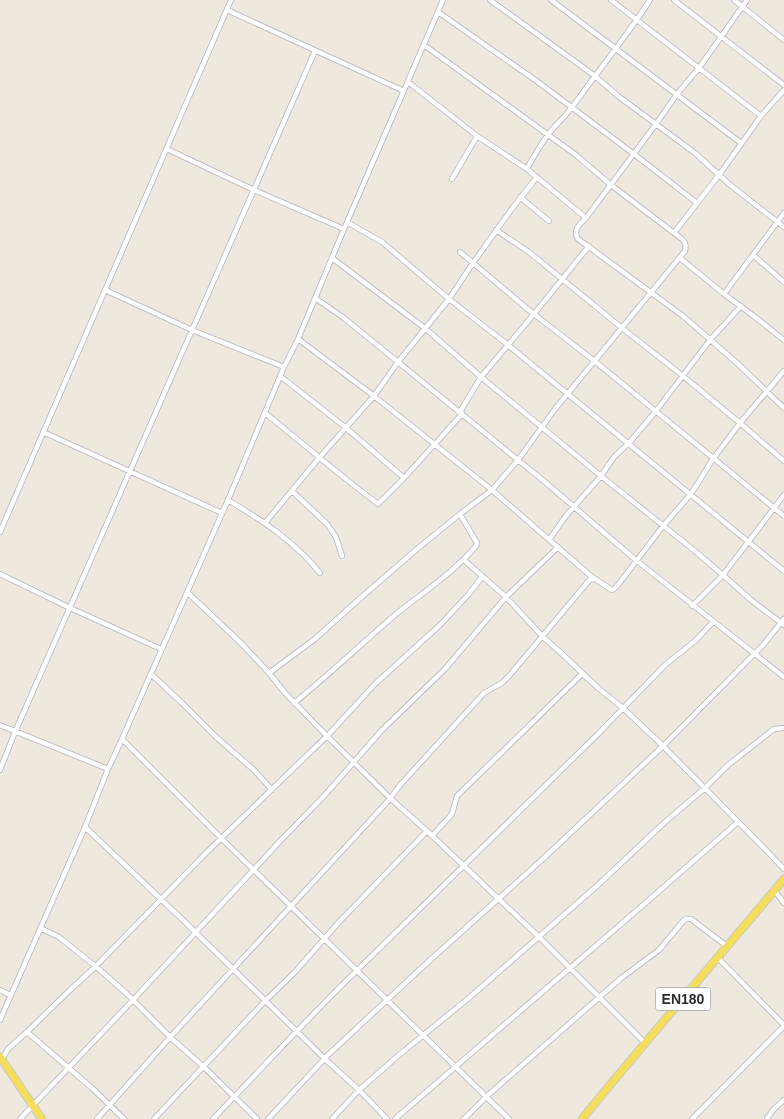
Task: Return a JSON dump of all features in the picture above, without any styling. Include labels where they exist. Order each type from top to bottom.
[{"type":"main road","name":"EN180","points":[[582,1119],[784,879]]},
{"type":"main road","points":[[1,1058],[42,1119]]},
{"type":"street","points":[[0,532],[231,0]]},
{"type":"street","points":[[0,1020],[85,827],[108,769],[228,500],[280,376],[298,339],[443,0]]},
{"type":"street","points":[[490,0],[595,76],[784,227]]},
{"type":"street","points":[[551,0],[741,143]]},
{"type":"street","points":[[611,0],[761,116]]},
{"type":"street","points":[[528,169],[535,154],[548,135],[572,108],[650,0]]},
{"type":"street","points":[[674,0],[784,85]]},
{"type":"street","points":[[734,0],[784,40]]},
{"type":"street","points":[[747,0],[700,68],[677,94],[611,185],[577,228],[575,234],[578,239],[683,316],[784,408]]},
{"type":"street","points":[[227,10],[404,92]]},
{"type":"street","points":[[438,12],[538,82],[697,203]]},
{"type":"street","points":[[268,673],[315,639],[460,514],[492,490],[685,251],[685,242],[611,185],[576,155],[424,45]]},
{"type":"street","points":[[0,770],[15,732],[315,51]]},
{"type":"street","points":[[408,82],[477,136],[528,169],[586,218]]},
{"type":"street","points":[[674,233],[761,116],[784,90]]},
{"type":"street","points":[[452,179],[477,136]]},
{"type":"street","points":[[167,149],[254,190],[344,229]]},
{"type":"street","points":[[265,523],[345,427],[374,396],[398,362],[449,299],[496,230],[537,177]]},
{"type":"street","points":[[520,197],[549,221]]},
{"type":"street","points":[[724,294],[784,213]]},
{"type":"street","points":[[348,222],[382,242],[449,299],[508,344],[784,571]]},
{"type":"street","points":[[496,230],[529,252],[683,376],[784,461]]},
{"type":"street","points":[[265,413],[378,504],[462,414],[461,410],[481,377],[589,246]]},
{"type":"street","points":[[460,252],[784,516]]},
{"type":"street","points":[[753,255],[784,282]]},
{"type":"street","points":[[268,1119],[325,1059],[498,898],[545,857],[662,746],[764,645],[783,622],[751,600],[481,377],[426,329],[332,258]]},
{"type":"street","points":[[680,258],[784,340]]},
{"type":"street","points":[[105,290],[192,330],[284,367]]},
{"type":"street","points":[[315,298],[344,318],[518,460],[692,606],[784,677]]},
{"type":"street","points":[[550,540],[565,517],[614,458],[656,412],[710,340],[741,306]]},
{"type":"street","points":[[298,339],[374,396],[492,490],[592,577],[612,590],[691,494],[713,459],[740,423],[784,371]]},
{"type":"street","points":[[280,376],[345,427],[404,478]]},
{"type":"street","points":[[44,432],[222,513]]},
{"type":"street","points":[[292,491],[327,524],[336,537],[342,556]]},
{"type":"street","points":[[692,606],[723,575],[784,495]]},
{"type":"street","points":[[228,500],[265,523],[308,559],[320,573]]},
{"type":"street","points":[[294,703],[395,615],[464,560],[477,543],[460,514]]},
{"type":"street","points":[[20,1119],[355,762],[382,730],[446,669],[506,597],[558,547]]},
{"type":"street","points":[[464,560],[506,597],[543,637],[582,674],[624,708],[784,869]]},
{"type":"street","points":[[0,574],[161,649]]},
{"type":"street","points":[[1,1058],[8,1049],[96,966],[221,838],[327,736],[375,684],[451,613],[482,577]]},
{"type":"street","points":[[97,1119],[484,693],[502,683],[509,676],[592,577]]},
{"type":"street","points":[[187,592],[242,644],[294,703],[390,798],[539,937],[645,1042]]},
{"type":"street","points":[[213,1119],[357,971],[624,708],[665,665],[695,641],[713,622]]},
{"type":"street","points":[[151,674],[216,737],[254,770],[272,790]]},
{"type":"street","points":[[432,836],[452,814],[457,796],[582,674]]},
{"type":"street","points":[[0,725],[108,769]]},
{"type":"street","points":[[332,1119],[359,1090],[539,937],[728,766],[774,729],[784,728]]},
{"type":"street","points":[[122,739],[291,907],[388,1000],[422,1036],[509,1119]]},
{"type":"street","points":[[395,1119],[738,822]]},
{"type":"street","points":[[85,827],[387,1119]]},
{"type":"street","points":[[154,1119],[427,831]]},
{"type":"street","points":[[774,890],[784,903]]},
{"type":"street","points":[[464,1119],[486,1096],[620,979],[659,950],[686,919],[697,923],[728,947]]},
{"type":"street","points":[[40,928],[59,937],[96,966],[257,1119]]},
{"type":"street","points":[[692,1119],[784,1026],[718,958]]},
{"type":"street","points":[[0,990],[10,995]]},
{"type":"street","points":[[27,1032],[92,1088],[124,1119]]},
{"type":"street","points":[[767,1119],[773,1110],[784,1100]]}]
